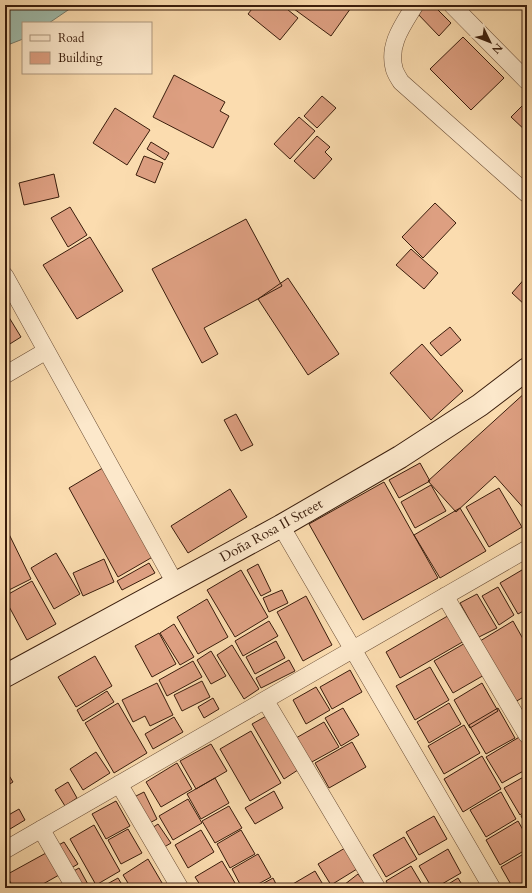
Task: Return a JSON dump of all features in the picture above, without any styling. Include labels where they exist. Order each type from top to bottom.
[{"type":"main road","name":"Doña Rosa II Street","points":[[5,676],[281,526],[400,456],[480,405],[527,369]]},
{"type":"street","points":[[415,5],[394,43],[392,55],[394,70],[401,82],[527,194]]},
{"type":"street","points":[[452,5],[527,81]]},
{"type":"street","points":[[5,276],[175,583]]},
{"type":"street","points":[[5,375],[46,351]]},
{"type":"street","points":[[281,526],[492,888]]},
{"type":"street","points":[[5,850],[527,548]]},
{"type":"street","points":[[445,596],[527,735]]},
{"type":"street","points":[[265,700],[377,888]]},
{"type":"street","points":[[119,784],[180,888]]},
{"type":"street","points":[[41,830],[75,888]]},
{"type":"shaded area","points":[[5,5],[73,5],[50,22],[22,22],[22,39],[5,46]]},
{"type":"building","points":[[255,5],[282,5],[298,18],[280,40],[248,14]]},
{"type":"building","points":[[353,5],[331,36],[290,6]]},
{"type":"building","points":[[423,5],[433,5],[451,23],[439,36],[416,12]]},
{"type":"building","points":[[463,37],[504,78],[471,110],[430,69]]},
{"type":"building","points":[[174,75],[225,102],[220,111],[229,116],[213,148],[153,117]]},
{"type":"building","points":[[322,96],[336,108],[317,128],[304,116]]},
{"type":"building","points":[[526,102],[527,103],[527,132],[511,117]]},
{"type":"building","points":[[115,108],[150,130],[127,165],[93,143]]},
{"type":"building","points":[[299,117],[315,131],[290,159],[274,144]]},
{"type":"building","points":[[317,136],[330,147],[325,152],[332,159],[314,179],[294,161]]},
{"type":"building","points":[[151,142],[169,153],[165,160],[147,149]]},
{"type":"building","points":[[144,156],[163,163],[155,183],[136,175]]},
{"type":"building","points":[[54,174],[59,197],[24,205],[19,183]]},
{"type":"building","points":[[435,203],[456,223],[423,258],[402,237]]},
{"type":"building","points":[[70,207],[87,235],[68,247],[51,218]]},
{"type":"building","points":[[246,219],[282,286],[204,328],[218,354],[202,363],[152,269]]},
{"type":"building","points":[[90,237],[123,291],[77,319],[43,265]]},
{"type":"building","points":[[411,249],[438,273],[424,289],[396,265]]},
{"type":"building","points":[[527,276],[527,304],[526,306],[512,293]]},
{"type":"building","points":[[288,278],[339,354],[308,375],[258,299]]},
{"type":"building","points":[[7,314],[21,337],[5,347],[5,315]]},
{"type":"building","points":[[450,327],[461,340],[441,356],[430,343]]},
{"type":"building","points":[[422,344],[463,391],[431,420],[390,373]]},
{"type":"building","points":[[527,391],[527,512],[495,476],[456,512],[428,481]]},
{"type":"building","points":[[236,414],[253,445],[241,451],[224,420]]},
{"type":"building","points":[[420,463],[430,481],[399,498],[389,480]]},
{"type":"building","points":[[106,466],[156,555],[118,577],[69,488]]},
{"type":"building","points":[[384,482],[438,578],[363,620],[309,524]]},
{"type":"building","points":[[431,485],[446,511],[415,528],[401,502]]},
{"type":"building","points":[[499,488],[522,527],[489,547],[466,507]]},
{"type":"building","points":[[230,489],[247,517],[188,553],[171,526]]},
{"type":"building","points":[[460,508],[486,551],[440,578],[414,535]]},
{"type":"building","points":[[6,528],[31,579],[5,592],[5,529]]},
{"type":"building","points":[[56,553],[80,594],[54,609],[31,568]]},
{"type":"building","points":[[104,559],[114,582],[83,596],[73,573]]},
{"type":"building","points":[[149,563],[155,573],[122,590],[117,581]]},
{"type":"building","points":[[258,564],[271,591],[261,596],[247,570]]},
{"type":"building","points":[[527,567],[527,609],[518,614],[500,583]]},
{"type":"building","points":[[241,570],[268,617],[235,637],[207,590]]},
{"type":"building","points":[[32,581],[56,624],[27,640],[5,599],[5,596]]},
{"type":"building","points":[[498,587],[514,615],[499,625],[482,596]]},
{"type":"building","points":[[282,590],[288,603],[269,612],[263,598]]},
{"type":"building","points":[[477,594],[497,628],[479,637],[460,603]]},
{"type":"building","points":[[306,596],[332,645],[303,661],[277,612]]},
{"type":"building","points":[[207,599],[228,637],[198,654],[177,617]]},
{"type":"building","points":[[451,614],[466,640],[400,678],[386,652]]},
{"type":"building","points":[[269,621],[278,636],[243,656],[235,641]]},
{"type":"building","points":[[513,621],[527,646],[527,695],[515,702],[480,641]]},
{"type":"building","points":[[174,624],[194,657],[180,665],[160,633]]},
{"type":"building","points":[[159,633],[176,664],[152,677],[135,646]]},
{"type":"building","points":[[276,641],[285,658],[255,674],[246,657]]},
{"type":"building","points":[[467,642],[486,674],[453,693],[434,661]]},
{"type":"building","points":[[232,645],[259,689],[244,699],[217,655]]},
{"type":"building","points":[[211,651],[226,676],[211,684],[197,660]]},
{"type":"building","points":[[95,656],[112,686],[76,707],[58,677]]},
{"type":"building","points":[[289,660],[295,671],[261,688],[256,678]]},
{"type":"building","points":[[193,661],[202,677],[167,696],[159,680]]},
{"type":"building","points":[[430,667],[449,700],[415,720],[396,686]]},
{"type":"building","points":[[350,670],[362,692],[332,709],[320,687]]},
{"type":"building","points":[[202,681],[210,697],[182,711],[174,695]]},
{"type":"building","points":[[157,683],[173,715],[150,726],[145,716],[133,722],[122,700]]},
{"type":"building","points":[[482,683],[498,711],[470,728],[454,700]]},
{"type":"building","points":[[316,687],[330,710],[306,724],[293,700]]},
{"type":"building","points":[[107,691],[114,702],[83,721],[77,710]]},
{"type":"building","points":[[213,698],[219,709],[204,718],[198,707]]},
{"type":"building","points":[[118,703],[147,753],[114,773],[85,723]]},
{"type":"building","points":[[449,703],[461,724],[429,743],[417,722]]},
{"type":"building","points":[[343,708],[359,735],[341,746],[325,718]]},
{"type":"building","points":[[498,708],[515,738],[486,754],[469,725]]},
{"type":"building","points":[[270,714],[301,768],[284,779],[252,724]]},
{"type":"building","points":[[174,717],[183,732],[153,749],[145,734]]},
{"type":"building","points":[[324,722],[339,747],[310,763],[296,738]]},
{"type":"building","points":[[464,725],[480,753],[444,774],[428,746]]},
{"type":"building","points":[[251,731],[281,783],[250,801],[220,749]]},
{"type":"building","points":[[521,736],[527,746],[527,769],[502,783],[486,757]]},
{"type":"building","points":[[352,742],[366,767],[329,788],[315,763]]},
{"type":"building","points":[[211,744],[227,771],[196,789],[180,761]]},
{"type":"building","points":[[96,752],[110,773],[83,790],[70,769]]},
{"type":"building","points":[[482,756],[501,789],[463,812],[444,779]]},
{"type":"building","points":[[177,763],[192,789],[161,807],[146,782]]},
{"type":"building","points":[[5,769],[13,782],[5,787]]},
{"type":"building","points":[[527,775],[527,810],[520,815],[504,788]]},
{"type":"building","points":[[215,778],[229,803],[201,819],[187,794]]},
{"type":"building","points":[[68,782],[77,798],[65,806],[55,790]]},
{"type":"building","points":[[274,791],[283,808],[255,824],[245,808]]},
{"type":"building","points":[[144,792],[157,819],[146,825],[132,798]]},
{"type":"building","points":[[501,792],[516,819],[486,837],[470,810]]},
{"type":"building","points":[[188,799],[202,823],[173,840],[159,816]]},
{"type":"building","points":[[116,801],[130,826],[106,839],[92,814]]},
{"type":"building","points":[[229,806],[242,828],[215,843],[202,821]]},
{"type":"building","points":[[19,809],[25,820],[5,832],[5,817]]},
{"type":"building","points":[[527,813],[527,827],[521,816]]},
{"type":"building","points":[[434,816],[447,839],[419,855],[406,832]]},
{"type":"building","points":[[518,821],[527,837],[527,849],[500,865],[486,840]]},
{"type":"building","points":[[158,824],[171,843],[161,849],[149,830]]},
{"type":"building","points":[[94,825],[120,871],[96,885],[70,839]]},
{"type":"building","points":[[128,829],[142,853],[121,864],[108,840]]},
{"type":"building","points":[[201,830],[214,852],[188,868],[175,845]]},
{"type":"building","points":[[241,830],[255,854],[230,868],[217,844]]},
{"type":"building","points":[[404,837],[417,859],[386,877],[373,855]]},
{"type":"building","points":[[64,842],[78,864],[68,870],[55,847]]},
{"type":"building","points":[[345,848],[357,869],[331,885],[318,864]]},
{"type":"building","points":[[448,849],[461,873],[435,888],[432,888],[419,866]]},
{"type":"building","points":[[527,852],[527,881],[513,888],[501,867]]},
{"type":"building","points":[[46,853],[59,875],[36,888],[14,888],[6,875]]},
{"type":"building","points":[[258,854],[271,877],[251,888],[242,888],[232,869]]},
{"type":"building","points":[[148,859],[165,888],[131,888],[123,875]]},
{"type":"building","points":[[222,861],[238,888],[202,888],[195,877]]},
{"type":"building","points":[[411,866],[424,888],[390,888],[386,881]]},
{"type":"building","points":[[79,868],[90,888],[78,888],[70,873]]},
{"type":"building","points":[[315,871],[325,888],[286,888]]},
{"type":"building","points":[[358,874],[367,886],[364,888],[340,888]]},
{"type":"building","points":[[118,878],[124,888],[100,888]]},
{"type":"building","points":[[273,878],[278,888],[255,888]]},
{"type":"building","points":[[458,878],[464,888],[442,888]]}]
